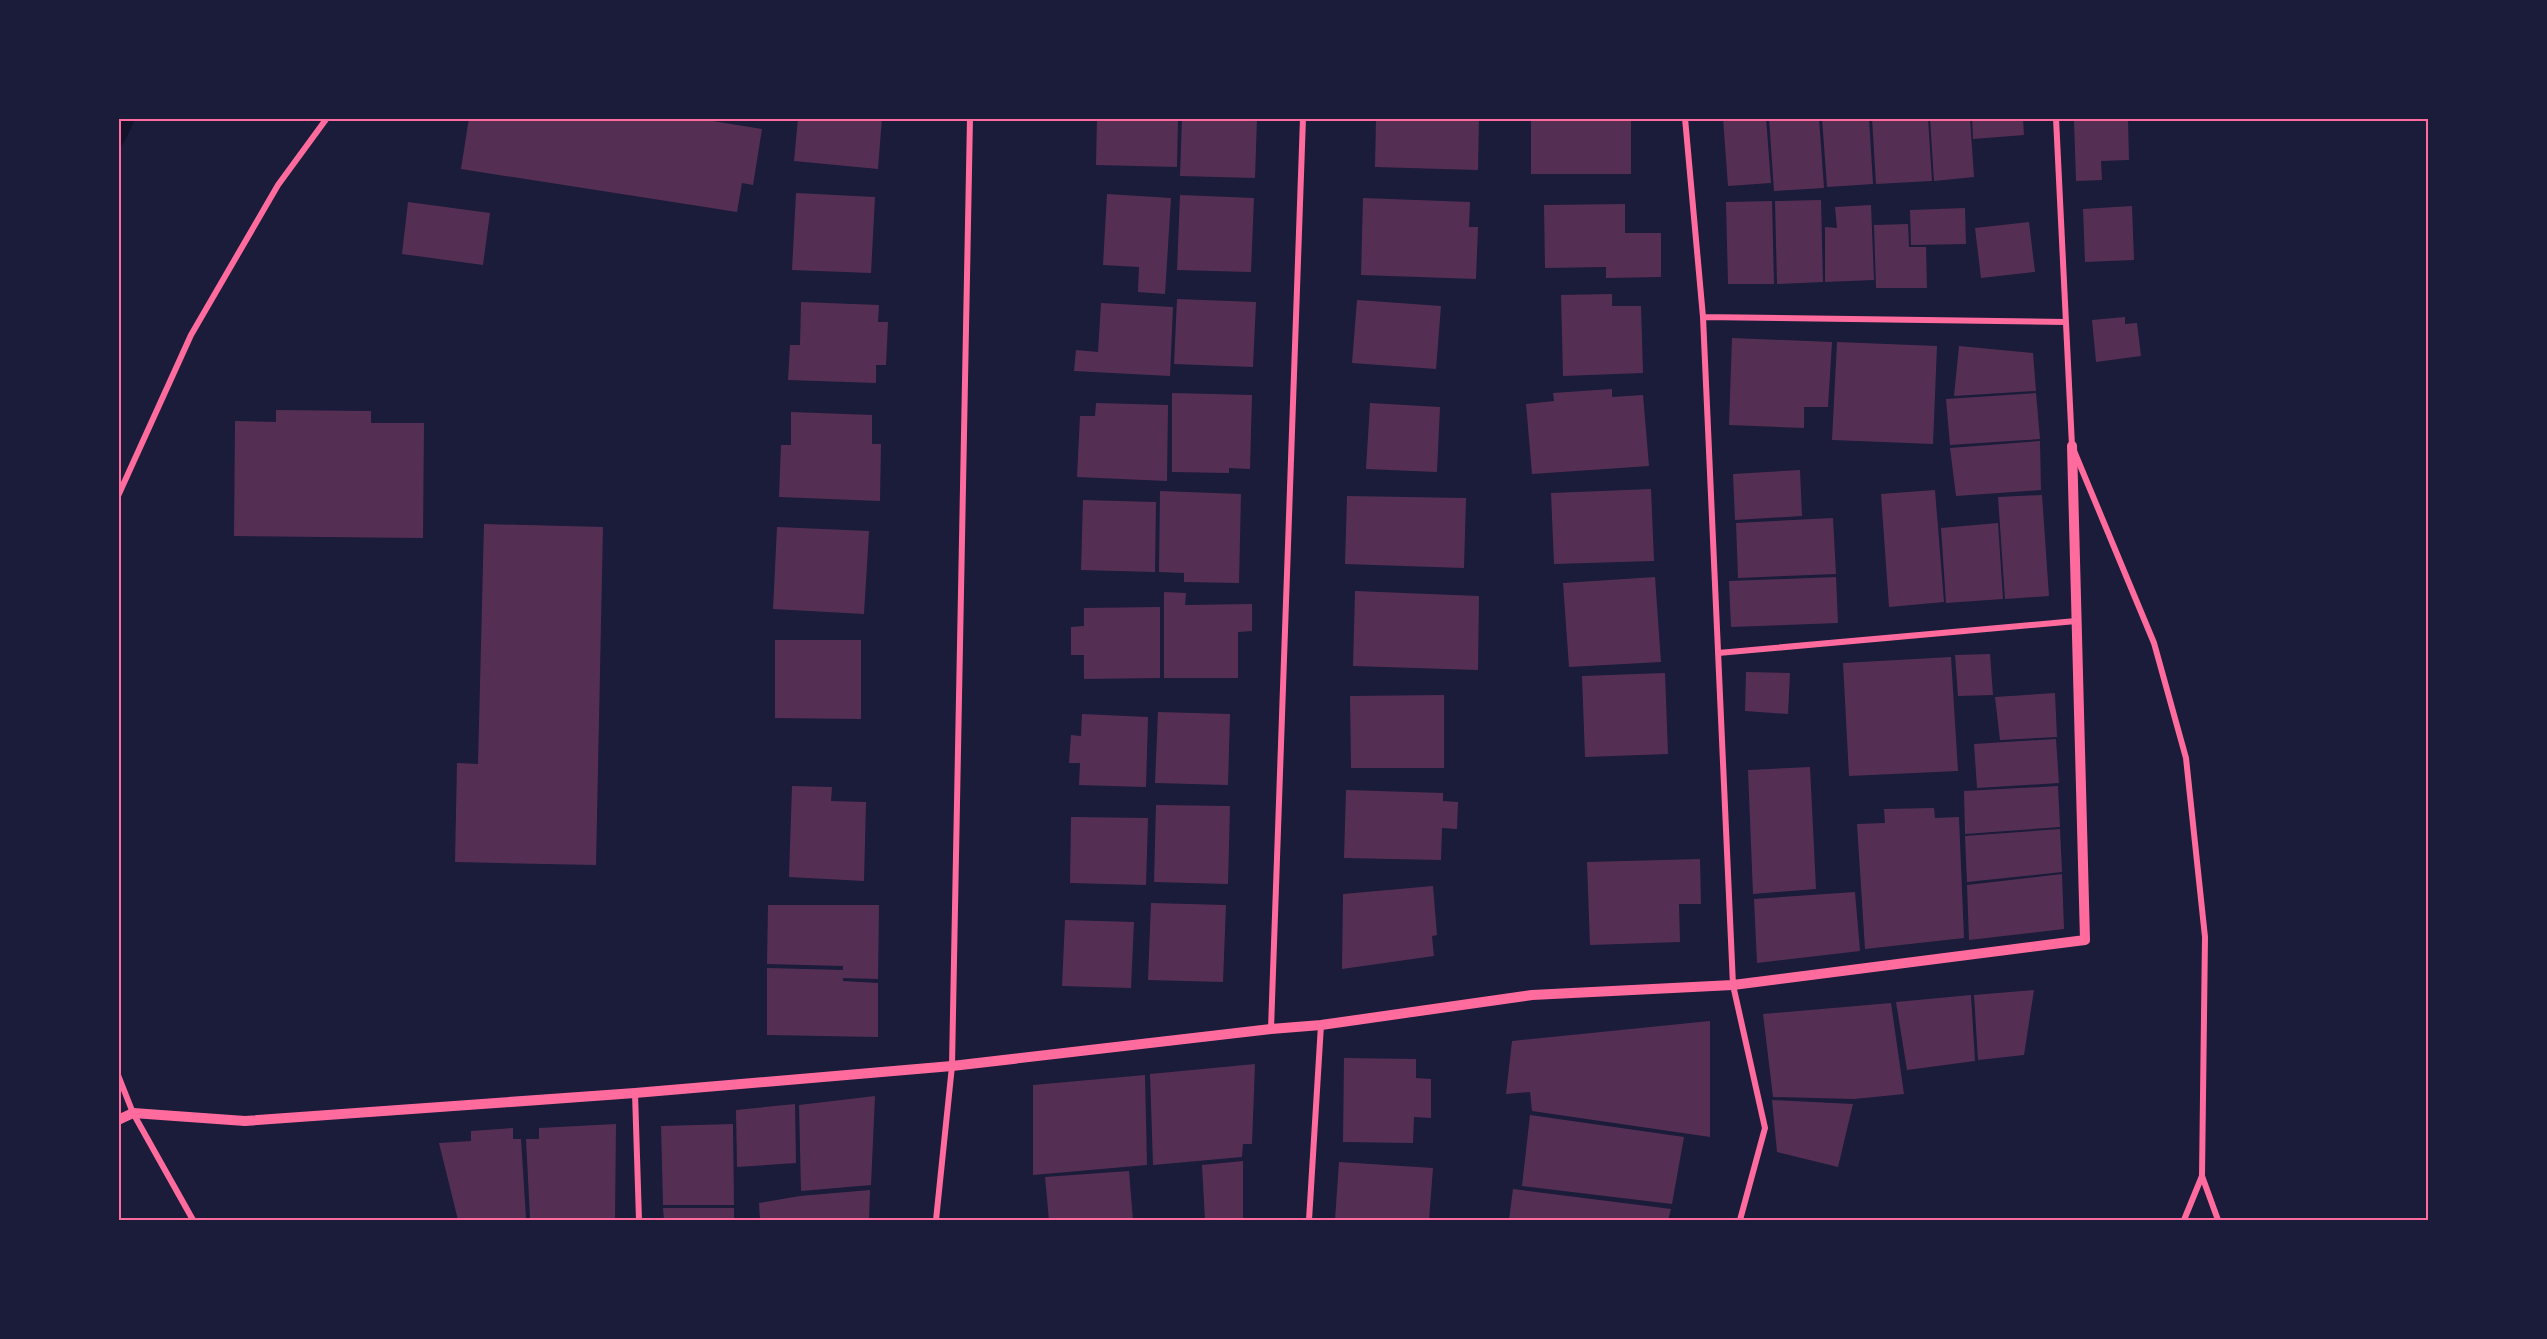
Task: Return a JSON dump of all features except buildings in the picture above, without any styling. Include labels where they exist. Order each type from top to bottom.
[{"type":"street","points":[[118,496],[191,335],[278,185],[327,118]]},
{"type":"street","points":[[936,1221],[952,1066],[970,118]]},
{"type":"street","points":[[1271,1029],[1303,118]]},
{"type":"street","points":[[1685,118],[1703,317],[1733,985],[1765,1128],[1740,1221]]},
{"type":"street","points":[[118,1120],[133,1113],[245,1121],[635,1093],[952,1066],[1321,1025],[1532,994],[1733,985],[2085,940],[2072,446],[2056,118]]},
{"type":"street","points":[[1703,317],[2065,322]]},
{"type":"street","points":[[2072,446],[2154,643],[2186,758],[2205,937],[2202,1176],[2218,1221]]},
{"type":"street","points":[[1719,653],[2076,621]]},
{"type":"street","points":[[1309,1221],[1321,1025]]},
{"type":"street","points":[[118,1076],[133,1113],[193,1221]]},
{"type":"street","points":[[635,1093],[639,1221]]},
{"type":"street","points":[[2184,1221],[2202,1176]]},
{"type":"waterway","points":[[118,139],[128,118]]}]
